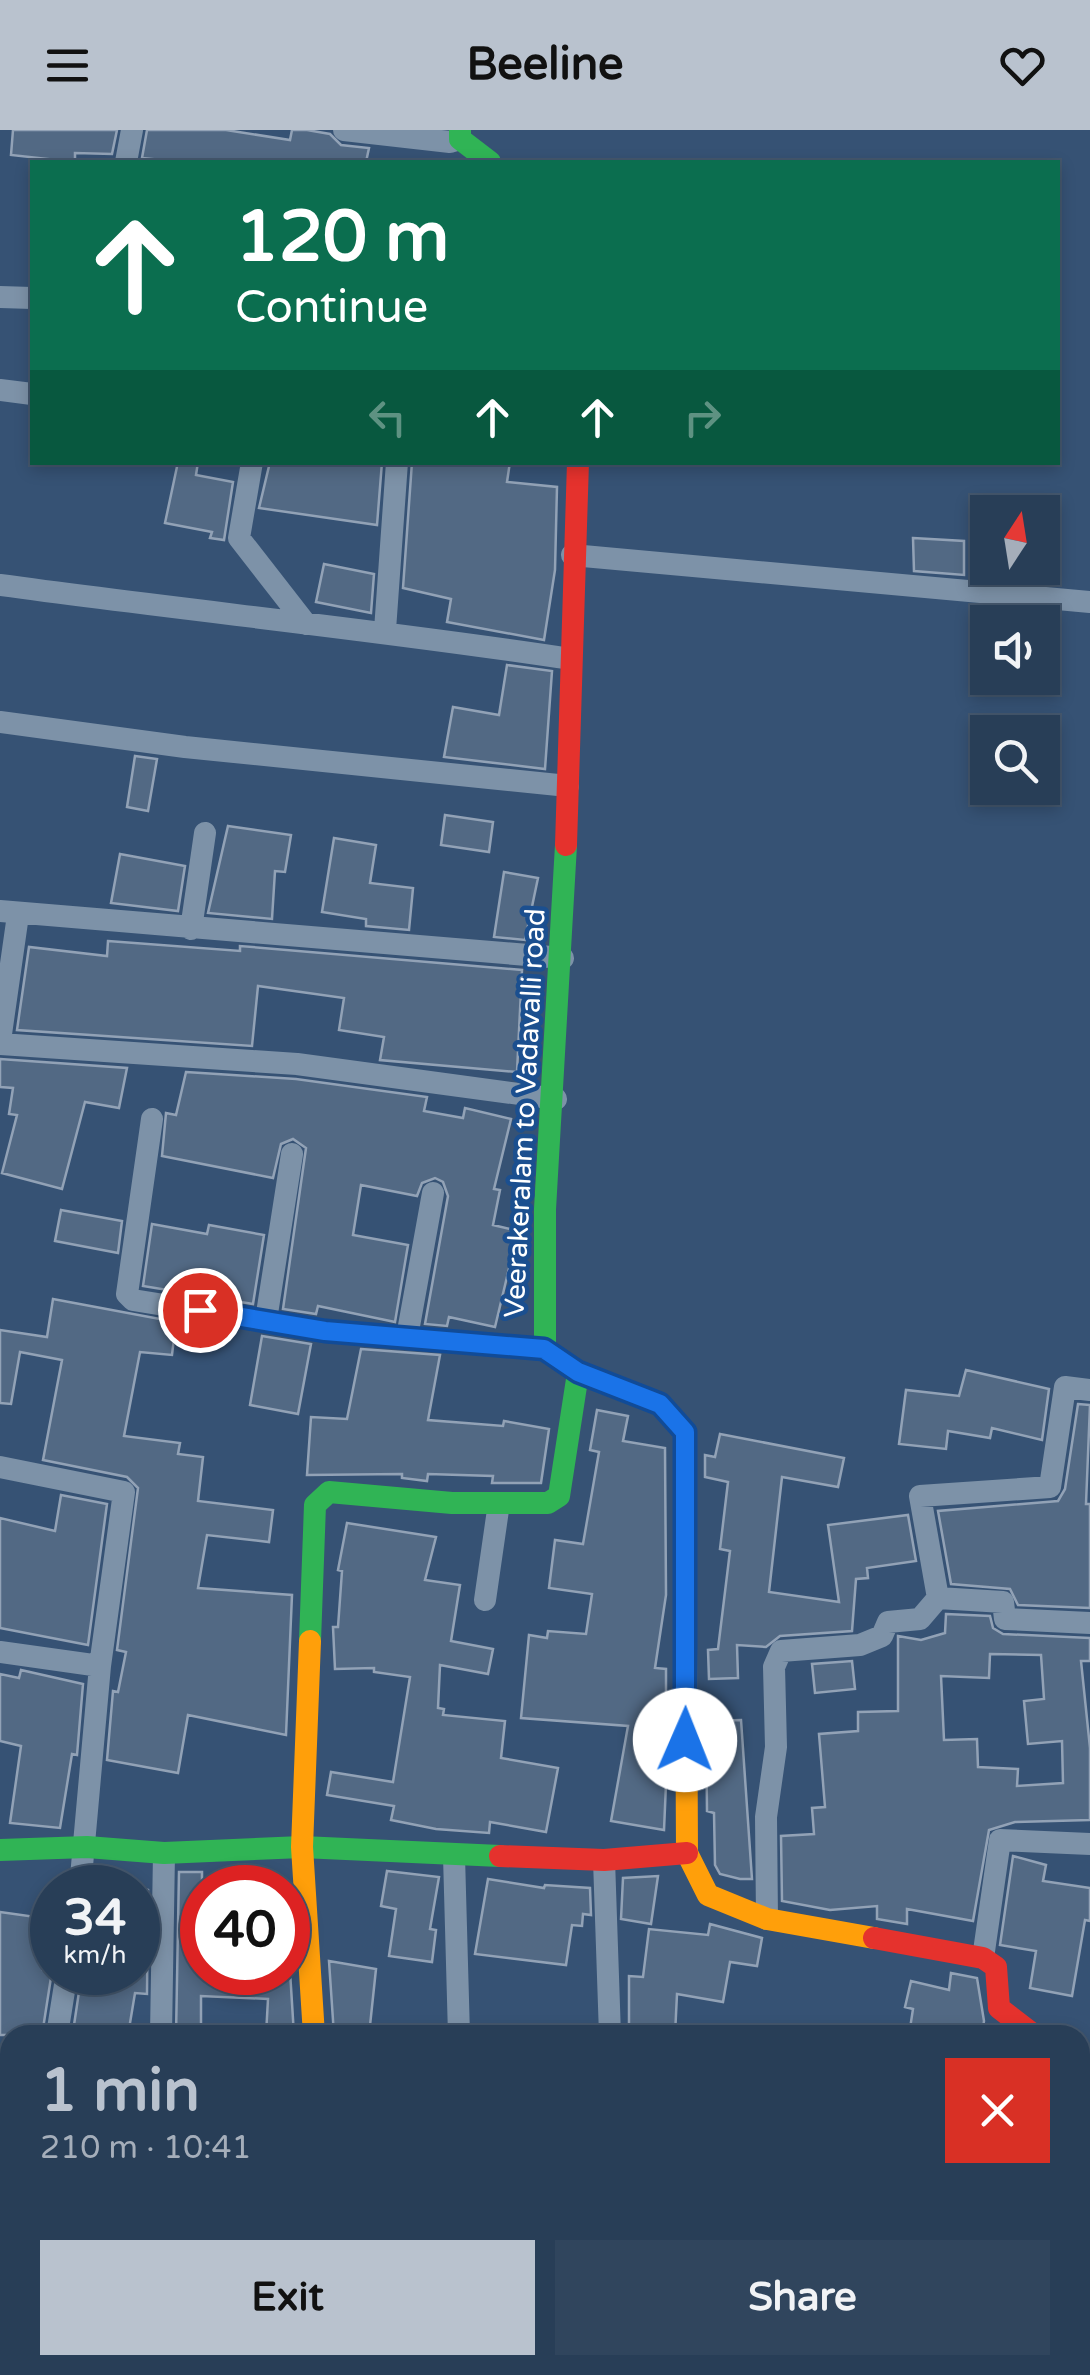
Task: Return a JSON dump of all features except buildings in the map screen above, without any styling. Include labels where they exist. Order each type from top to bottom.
[{"type":"street","points":[[126,160],[132,130]]},
{"type":"street","points":[[344,130],[448,143],[486,160]]},
{"type":"street","points":[[0,297],[30,298]]},
{"type":"street","points":[[0,390],[30,394]]},
{"type":"street","points":[[251,465],[239,538],[306,624]]},
{"type":"street","points":[[385,630],[398,465]]},
{"type":"street","name":"Veerakeralam to Vadavalli road","points":[[578,465],[581,492],[572,555],[563,958],[556,1099],[545,1209],[544,1349],[578,1372],[660,1404],[685,1432],[687,1853],[708,1896],[767,1919],[982,1958]]},
{"type":"street","points":[[572,555],[1090,602]]},
{"type":"street","points":[[0,585],[306,624],[385,630],[571,659]]},
{"type":"street","points":[[0,722],[186,747],[568,786]]},
{"type":"street","points":[[191,929],[205,833]]},
{"type":"street","points":[[556,1099],[297,1064],[0,1043],[9,913],[563,958]]},
{"type":"street","points":[[152,1120],[128,1294],[133,1300],[407,1337],[544,1349]]},
{"type":"street","points":[[266,1320],[292,1154]]},
{"type":"street","points":[[407,1337],[433,1193]]},
{"type":"street","points":[[313,2025],[302,1847],[314,1505],[329,1492],[548,1503],[559,1496],[578,1372]]},
{"type":"street","points":[[938,1598],[920,1496],[1050,1487],[1066,1387],[1090,1390]]},
{"type":"street","points":[[0,1467],[124,1492],[100,1666],[83,1865]]},
{"type":"street","points":[[485,1600],[499,1503]]},
{"type":"street","points":[[938,1598],[1003,1602],[1005,1619],[1090,1622]]},
{"type":"street","points":[[767,1919],[766,1816],[776,1747],[774,1667],[781,1652],[860,1645],[882,1636],[888,1622],[920,1619],[938,1598]]},
{"type":"street","points":[[0,1652],[100,1666]]},
{"type":"street","points":[[997,2025],[996,1966],[982,1958],[1000,1840],[1090,1844]]},
{"type":"street","points":[[0,1850],[86,1847],[164,1852],[302,1847],[604,1860],[687,1853]]},
{"type":"street","points":[[161,2025],[164,1852]]},
{"type":"street","points":[[454,1856],[459,2025]]},
{"type":"street","points":[[604,1860],[610,2025]]},
{"type":"street","points":[[59,2025],[63,1995]]},
{"type":"street","points":[[999,2008],[1021,2025]]},
{"type":"traffic: fast","points":[[460,130],[460,139],[487,160]]},
{"type":"traffic: fast","points":[[566,845],[545,1209],[545,1349],[578,1373],[660,1405],[680,1426]]},
{"type":"traffic: fast","points":[[310,1641],[315,1505],[329,1492],[452,1503],[548,1503],[559,1496],[578,1373]]},
{"type":"traffic: fast","points":[[0,1850],[87,1847],[164,1853],[302,1847],[500,1856]]},
{"type":"traffic: slow","points":[[680,1426],[685,1431],[687,1853],[708,1895],[767,1919],[874,1938]]},
{"type":"traffic: slow","points":[[310,1641],[302,1847],[313,2025]]},
{"type":"traffic: jam","points":[[566,845],[578,465]]},
{"type":"traffic: jam","points":[[500,1856],[604,1860],[687,1853]]},
{"type":"traffic: jam","points":[[874,1938],[983,1958],[996,1967],[999,2008],[1021,2025]]},
{"type":"route","points":[[200,1310],[325,1331],[544,1349],[578,1372],[660,1404],[685,1432],[685,1740]]}]
